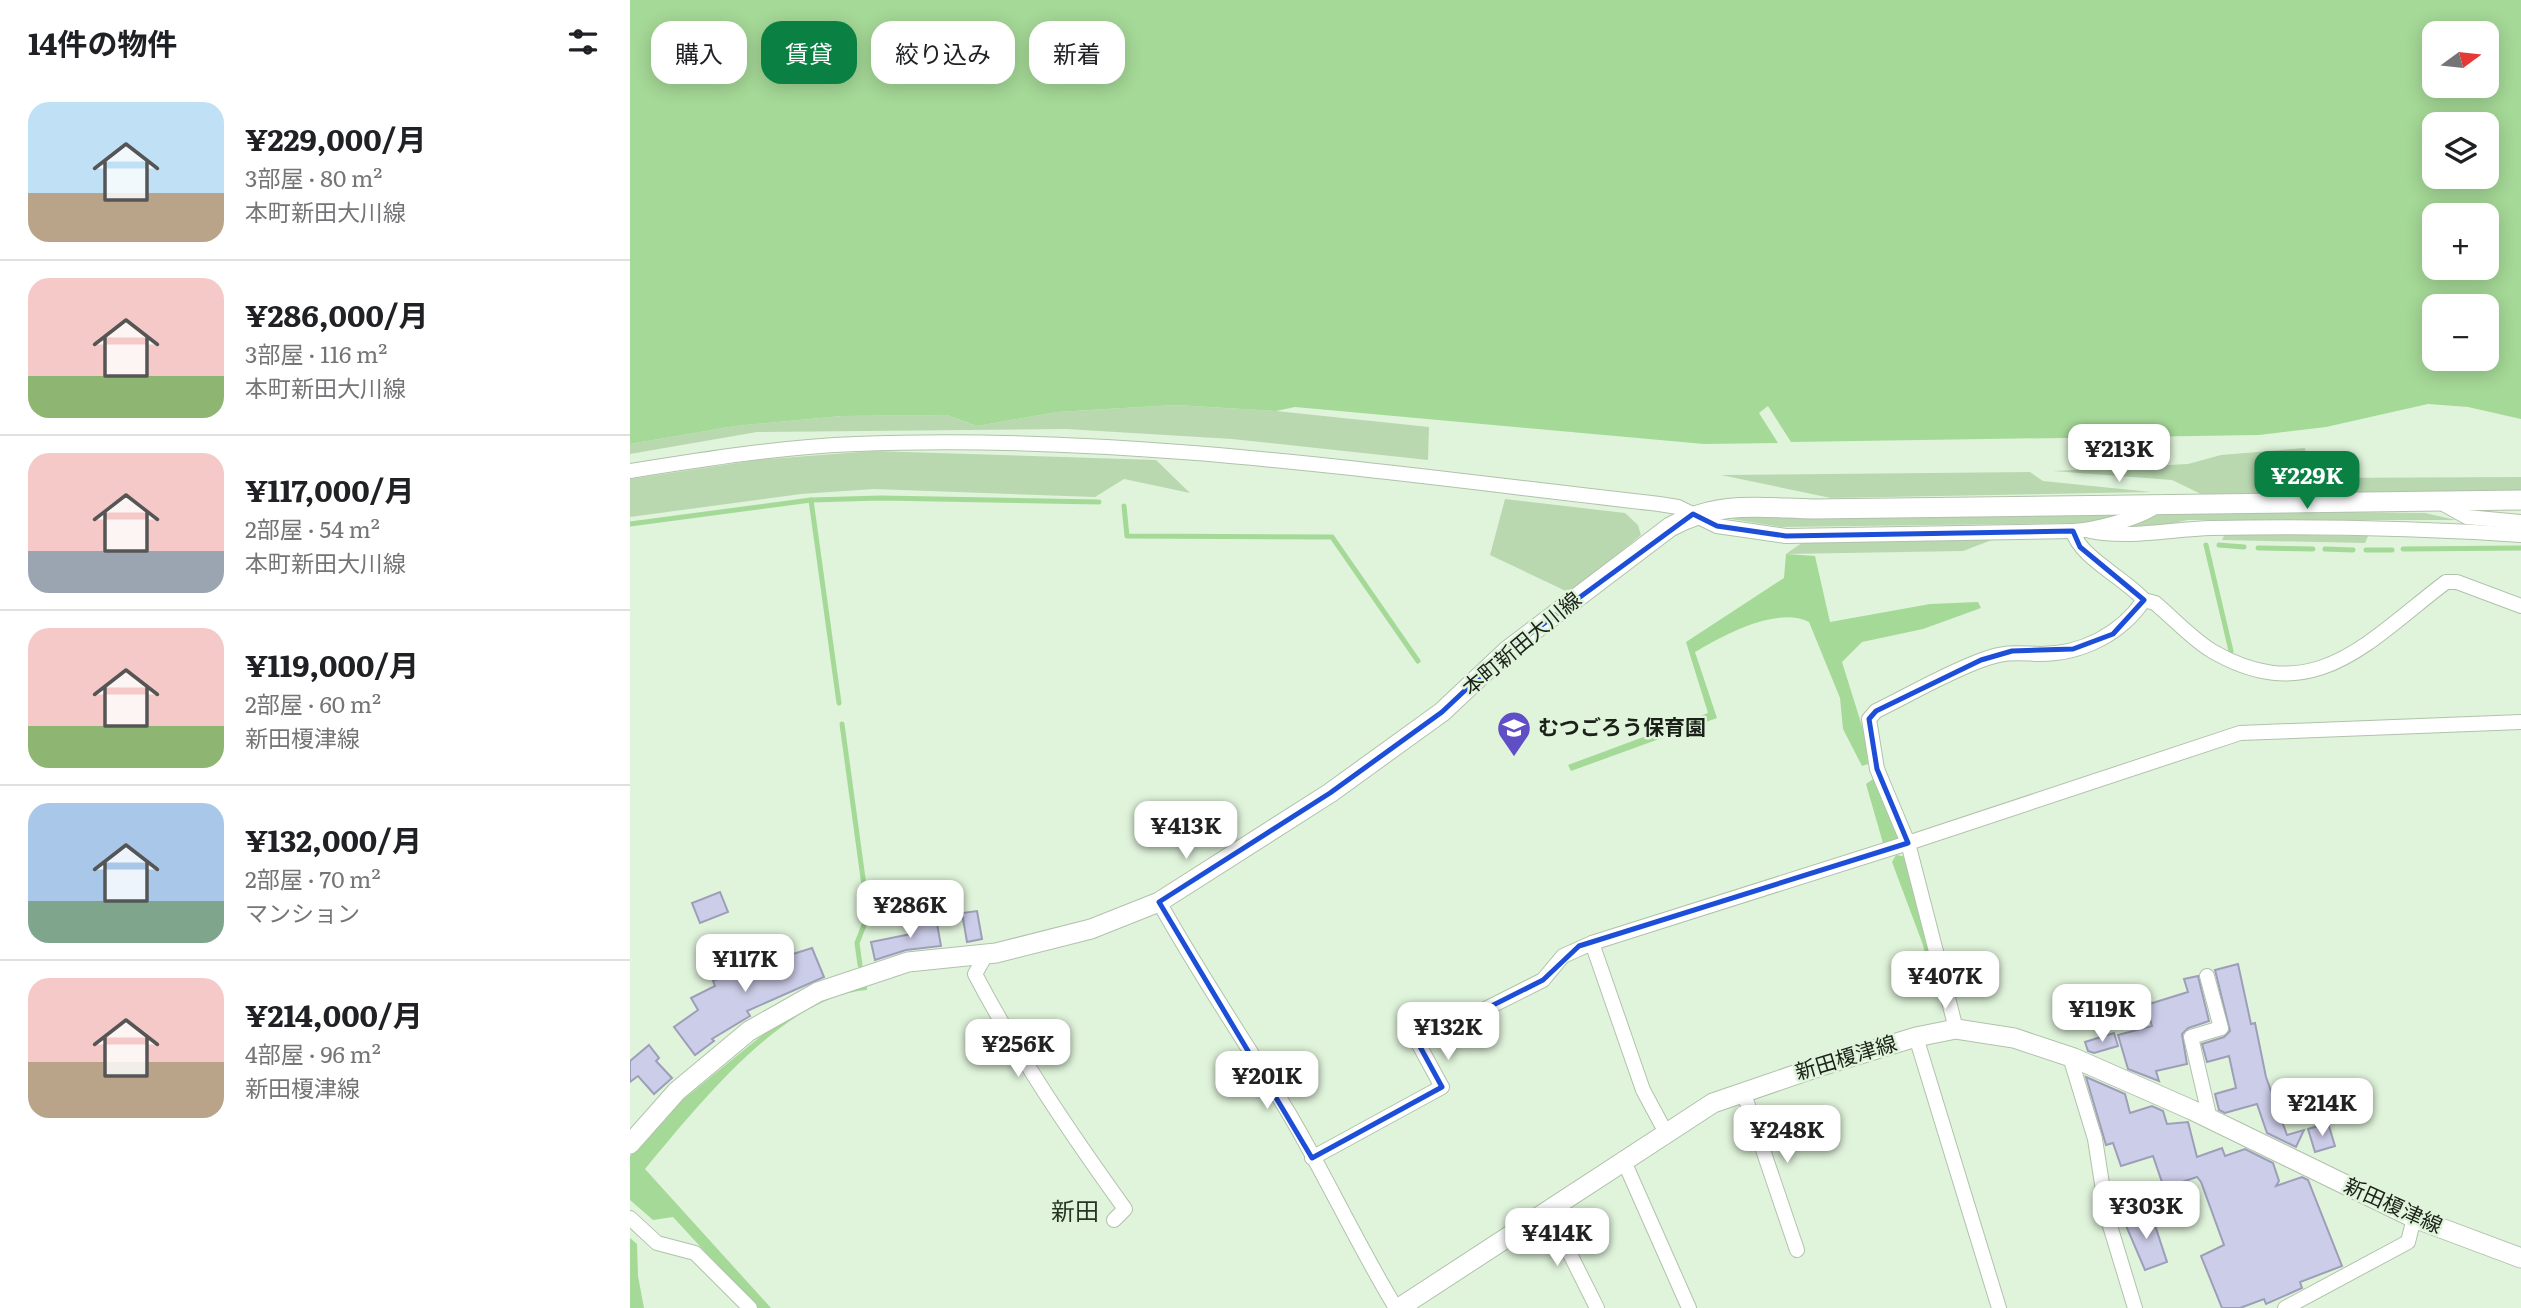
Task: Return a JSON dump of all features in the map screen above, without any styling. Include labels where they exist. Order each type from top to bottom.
[{"type":"main road","name":"本町新田大川線","points":[[630,1144],[677,1091],[749,1031],[818,992],[908,962],[987,953],[1091,929],[1159,902],[1331,793],[1442,712],[1508,650],[1670,527],[1693,514],[1718,508],[2521,500]]},
{"type":"main road","name":"新田榎津線","points":[[1397,1308],[1549,1212],[1665,1131],[1713,1103],[1743,1091],[1916,1037],[1956,1029],[2004,1036],[2070,1057],[2210,1119],[2414,1218],[2521,1258]]},
{"type":"street","points":[[630,471],[756,451],[855,444],[950,442],[1162,451],[1659,504],[1693,514],[1717,526],[1786,536],[2073,531],[2148,534],[2212,528],[2360,528],[2521,536]]},
{"type":"street","points":[[2438,501],[2467,517],[2521,522]]},
{"type":"street","points":[[2090,531],[2146,513],[2160,503]]},
{"type":"street","points":[[2073,531],[2080,547],[2132,586],[2144,600],[2155,603],[2210,650],[2242,666],[2282,675],[2323,669],[2360,649],[2446,582],[2457,582],[2521,606]]},
{"type":"street","points":[[1956,1029],[1908,843],[1877,769],[1869,719],[1876,711],[1981,660],[2012,651],[2041,654],[2073,649],[2113,634],[2130,620],[2144,600]]},
{"type":"street","points":[[1312,1158],[1442,1087],[1419,1043],[1542,980],[1563,956],[1592,943],[1908,843],[2240,733],[2521,722]]},
{"type":"street","points":[[1159,902],[1197,969],[1289,1113],[1354,1239],[1397,1308]]},
{"type":"street","points":[[1592,943],[1643,1090],[1665,1131]]},
{"type":"street","points":[[987,953],[975,974],[1012,1043],[1033,1069],[1080,1146],[1125,1209],[1114,1220]]},
{"type":"street","points":[[2207,976],[2221,1028],[2191,1037],[2210,1119]]},
{"type":"street","points":[[1916,1037],[1999,1308]]},
{"type":"street","points":[[2070,1057],[2095,1139],[2107,1216],[2135,1308]]},
{"type":"street","points":[[1743,1091],[1797,1250]]},
{"type":"street","points":[[1623,1159],[1689,1308]]},
{"type":"street","points":[[1549,1212],[1597,1308]]},
{"type":"street","points":[[630,1218],[657,1243],[695,1253],[750,1308]]},
{"type":"street","points":[[2285,1308],[2408,1242],[2414,1218]]},
{"type":"highlighted area","points":[[1693,514],[1717,526],[1786,536],[2073,531],[2080,547],[2144,600],[2113,634],[2073,649],[2012,651],[1981,660],[1876,711],[1869,719],[1877,769],[1908,843],[1579,946],[1543,980],[1418,1043],[1442,1087],[1312,1158],[1159,902],[1330,793],[1442,712],[1508,650]]},
{"type":"shaded area","points":[[630,0],[2521,0],[2521,419],[2468,407],[2428,404],[2326,427],[2259,435],[1791,442],[1768,406],[1759,413],[1778,443],[1704,444],[1295,407],[1276,411],[1175,405],[1057,412],[977,426],[947,415],[842,416],[735,426],[630,444]]},
{"type":"shaded area","points":[[1175,405],[1276,411],[1429,427],[1428,460],[1232,439],[1066,429],[757,432],[630,454],[630,444],[735,426],[842,416],[947,415],[977,426],[1057,412]]},
{"type":"shaded area","points":[[2305,448],[2309,478],[2521,477],[2521,491],[2201,494],[2172,480],[2053,471],[2188,464],[2221,455]]},
{"type":"shaded area","points":[[873,451],[1156,460],[1190,493],[1124,479],[1095,497],[874,489],[801,494],[630,517],[630,479],[757,460]]},
{"type":"shaded area","points":[[2030,472],[2043,481],[2151,492],[1831,498],[1721,475]]},
{"type":"shaded area","points":[[1505,499],[1625,513],[1638,525],[1641,535],[1570,593],[1490,555]]},
{"type":"shaded area","points":[[2177,510],[2425,513],[2456,520],[2188,520],[2148,528],[2111,527]]},
{"type":"shaded area","points":[[2134,511],[2089,523],[1781,527],[1718,517]]},
{"type":"shaded area","points":[[2225,534],[2368,536],[2365,543],[2222,540]]},
{"type":"shaded area","points":[[1997,538],[1963,551],[1786,554],[1803,542]]},
{"type":"shaded area","points":[[1786,554],[1815,556],[1830,622],[1930,604],[1978,602],[1981,608],[1923,629],[1862,642],[1842,662],[1866,739],[1868,764],[1862,766],[1843,729],[1840,698],[1809,622],[1796,618],[1781,618],[1750,625],[1695,652],[1717,718],[1571,771],[1568,765],[1708,713],[1686,642],[1784,578]]},
{"type":"shaded area","points":[[1876,777],[1900,839],[1883,843],[1866,784]]},
{"type":"shaded area","points":[[1896,855],[1908,857],[1943,975],[1931,978],[1923,945],[1892,862]]},
{"type":"shaded area","points":[[867,984],[867,990],[835,997],[804,1012],[773,1033],[716,1087],[645,1169],[771,1308],[757,1308],[673,1217],[653,1220],[630,1200],[630,1156],[675,1106],[797,1007]]},
{"type":"shaded area","points":[[630,1238],[637,1244],[638,1276],[644,1308],[630,1308]]},
{"type":"building","points":[[720,892],[728,912],[700,923],[692,903]]},
{"type":"building","points":[[977,911],[982,939],[967,942],[962,913]]},
{"type":"building","points":[[936,918],[941,946],[906,950],[875,960],[871,942],[911,934],[908,924]]},
{"type":"building","points":[[812,948],[824,977],[747,1011],[750,1016],[712,1039],[714,1041],[695,1055],[674,1027],[698,1010],[691,998],[715,986],[713,981],[732,972],[729,965],[751,952],[758,965]]},
{"type":"building","points":[[2238,964],[2251,1024],[2255,1023],[2266,1077],[2287,1135],[2304,1130],[2296,1147],[2267,1133],[2257,1104],[2225,1113],[2219,1110],[2215,1094],[2236,1088],[2229,1056],[2207,1062],[2202,1044],[2224,1037],[2230,1031],[2215,970]]},
{"type":"building","points":[[2198,976],[2209,1021],[2188,1028],[2182,1034],[2187,1064],[2156,1071],[2159,1081],[2128,1069],[2118,1035],[2152,1026],[2146,1005],[2188,992],[2184,979]]},
{"type":"building","points":[[2114,1033],[2118,1046],[2094,1053],[2088,1051],[2085,1042]]},
{"type":"building","points":[[649,1045],[659,1058],[656,1061],[672,1078],[654,1094],[638,1076],[630,1082],[630,1061]]},
{"type":"building","points":[[2086,1077],[2125,1094],[2130,1113],[2152,1106],[2163,1111],[2167,1124],[2188,1122],[2197,1157],[2222,1148],[2225,1156],[2245,1149],[2273,1163],[2279,1181],[2276,1186],[2302,1177],[2308,1180],[2342,1266],[2300,1282],[2302,1288],[2266,1304],[2264,1299],[2240,1308],[2222,1308],[2201,1256],[2224,1245],[2201,1182],[2197,1177],[2164,1188],[2153,1156],[2121,1166],[2113,1143],[2106,1145]]},
{"type":"building","points":[[2328,1123],[2335,1146],[2315,1152],[2308,1129]]},
{"type":"building","points":[[2151,1213],[2167,1262],[2145,1270],[2124,1221]]},
{"type":"waterway","points":[[630,524],[811,500],[881,498],[1099,502]]},
{"type":"waterway","points":[[811,500],[839,703]]},
{"type":"waterway","points":[[1124,506],[1127,536],[1332,537],[1418,661]]},
{"type":"waterway","points":[[2206,545],[2231,651]]},
{"type":"waterway","points":[[2219,545],[2244,547]]},
{"type":"waterway","points":[[2258,548],[2313,549]]},
{"type":"waterway","points":[[2403,549],[2521,548]]},
{"type":"waterway","points":[[2325,549],[2353,550]]},
{"type":"waterway","points":[[2366,550],[2392,550]]},
{"type":"waterway","points":[[842,724],[868,915],[857,943],[860,965]]},
{"type":"place","name":"むつごろう保育園","points":[[1514,758]]},
{"type":"district","name":"新田","points":[[1075,1212]]}]
